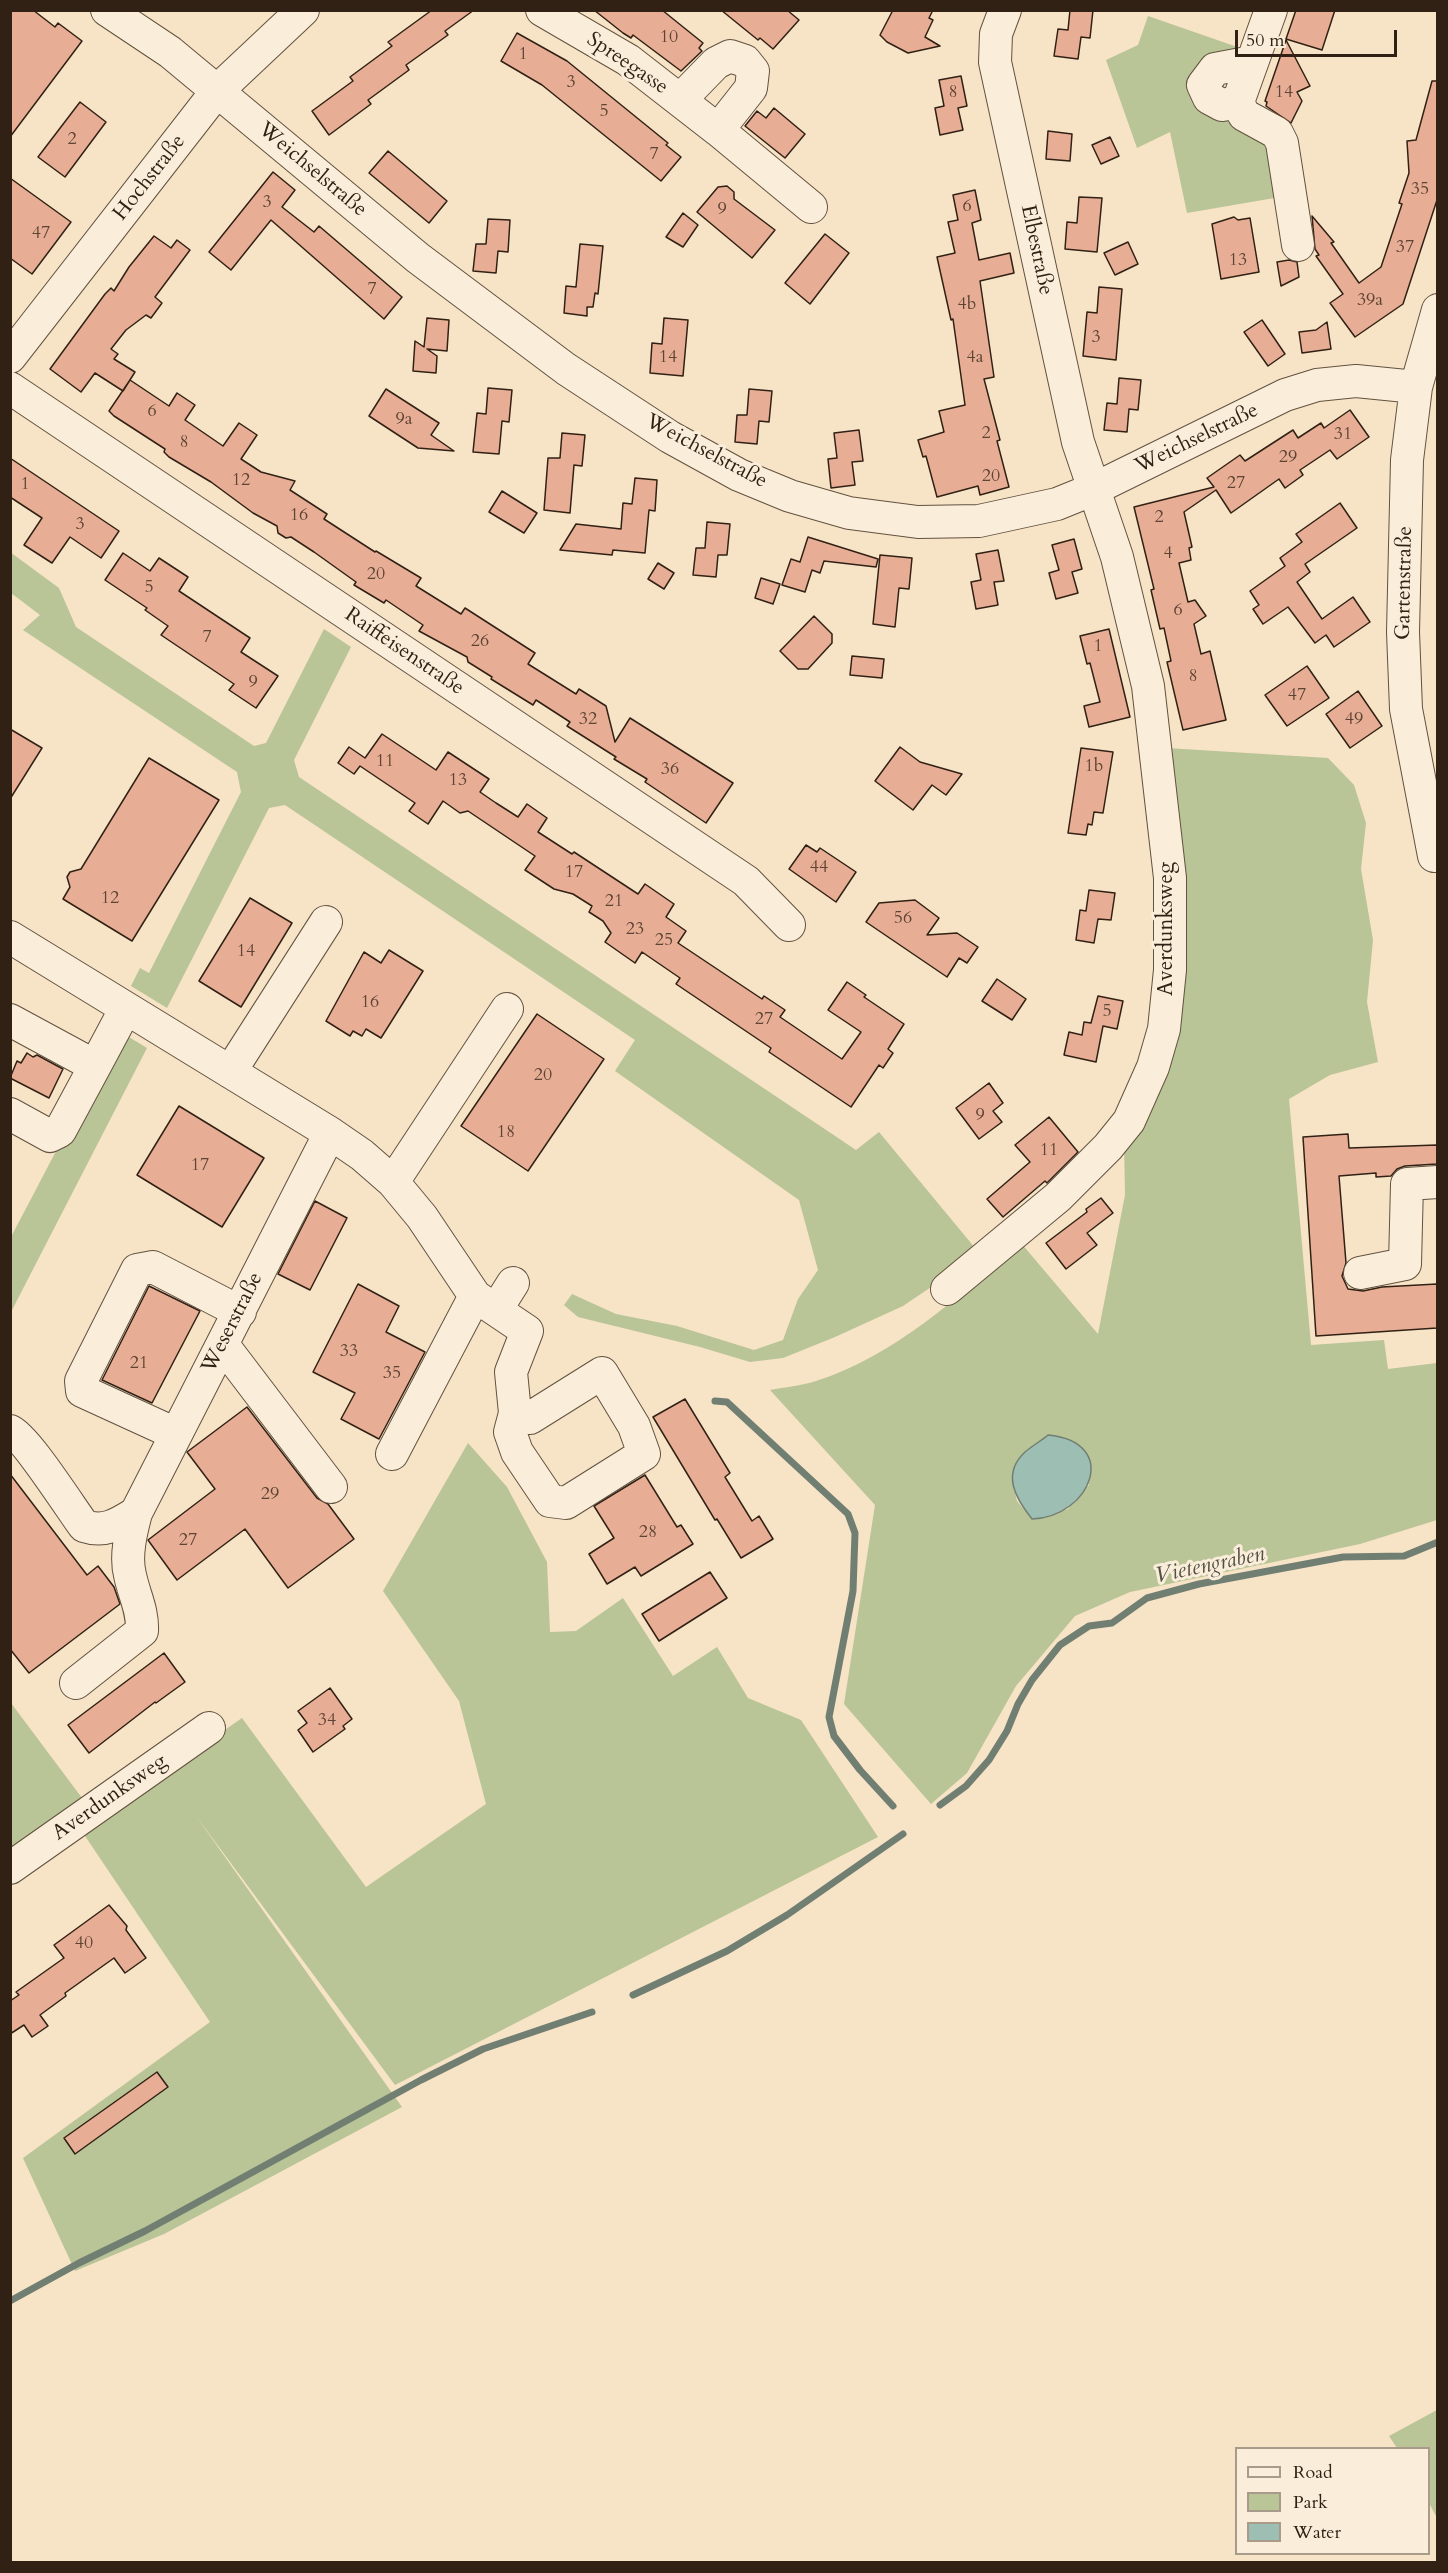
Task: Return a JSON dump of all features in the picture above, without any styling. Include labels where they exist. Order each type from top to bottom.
[{"type":"street","name":"Weichselstraße","points":[[107,10],[170,52],[418,258],[566,369],[670,437],[739,475],[790,496],[849,513],[918,522],[979,521],[1057,504],[1094,489],[1286,395],[1317,384],[1356,381],[1416,387]]},
{"type":"street","name":"Hochstraße","points":[[10,357],[218,91],[303,10]]},
{"type":"street","name":"Spreegasse","points":[[542,10],[628,60],[811,207]]},
{"type":"street","points":[[1271,10],[1238,102],[1244,115],[1277,133],[1282,143],[1298,245]]},
{"type":"street","name":"Elbestraße","points":[[1001,22],[995,62],[1078,442],[1094,489]]},
{"type":"street","name":"Spreegasse","points":[[680,100],[716,63],[730,56],[745,61],[753,71],[751,88],[718,130]]},
{"type":"street","name":"Gartenstraße","points":[[1434,856],[1406,709],[1403,632],[1407,460],[1416,387],[1437,310]]},
{"type":"street","name":"Raiffeisenstraße","points":[[10,388],[746,881],[789,925]]},
{"type":"street","name":"Averdunksweg","points":[[947,1289],[1058,1197],[1108,1147],[1129,1121],[1153,1067],[1164,1029],[1170,970],[1170,878],[1148,686],[1117,557],[1094,489]]},
{"type":"street","points":[[230,1072],[326,922]]},
{"type":"street","points":[[12,941],[330,1133],[362,1155],[393,1182],[422,1217],[485,1303],[527,1331],[511,1372],[515,1413],[510,1432],[516,1452],[550,1502],[566,1503],[644,1454],[634,1426],[602,1373],[531,1418],[515,1413]]},
{"type":"street","points":[[10,1114],[50,1136],[60,1131],[126,1008]]},
{"type":"street","points":[[393,1182],[507,1009]]},
{"type":"street","points":[[10,1020],[95,1066]]},
{"type":"street","name":"Weserstraße","points":[[76,1683],[142,1631],[143,1616],[129,1573],[130,1536],[136,1513],[330,1133]]},
{"type":"street","points":[[1360,1274],[1405,1264],[1407,1184],[1437,1182]]},
{"type":"street","points":[[176,1434],[82,1391],[81,1381],[137,1270],[153,1267],[240,1312]]},
{"type":"street","points":[[392,1454],[485,1303],[513,1283]]},
{"type":"street","points":[[223,1345],[331,1487]]},
{"type":"street","points":[[10,1431],[16,1433],[84,1526],[95,1530],[110,1528],[136,1513]]},
{"type":"street","name":"Averdunksweg","points":[[10,1868],[209,1728]]},
{"type":"green space","points":[[1148,16],[1246,50],[1201,69],[1267,133],[1286,196],[1187,213],[1170,132],[1137,148],[1106,60],[1138,45]]},
{"type":"green space","points":[[10,552],[59,588],[76,627],[254,746],[266,743],[324,629],[351,647],[294,760],[299,777],[856,1150],[879,1132],[980,1254],[903,1306],[783,1358],[750,1362],[700,1347],[578,1317],[564,1305],[572,1294],[616,1314],[677,1326],[754,1350],[783,1340],[798,1299],[818,1270],[799,1200],[615,1071],[635,1040],[285,805],[269,808],[167,1008],[131,986],[140,968],[149,973],[241,792],[237,772],[23,630],[40,615],[11,593]]},
{"type":"green space","points":[[1167,748],[1328,758],[1354,785],[1366,823],[1361,869],[1373,940],[1367,1002],[1378,1062],[1330,1075],[1289,1099],[1311,1345],[1384,1340],[1388,1369],[1437,1363],[1437,1520],[1360,1544],[1130,1592],[1075,1616],[1016,1686],[967,1773],[931,1804],[844,1704],[875,1505],[770,1390],[816,1381],[873,1356],[950,1303],[1021,1243],[1098,1334],[1125,1195],[1124,1140],[1149,1099]],"holes":[[[1048,1435],[1089,1485],[1068,1509],[1032,1519],[1017,1501],[1012,1480],[1038,1443]]]},
{"type":"green space","points":[[119,1031],[147,1048],[11,1312],[11,1237]]},
{"type":"green space","points":[[468,1443],[507,1487],[547,1562],[550,1632],[576,1631],[623,1598],[673,1676],[717,1647],[748,1698],[801,1720],[878,1837],[395,2085],[196,1816],[402,2107],[164,2234],[75,2271],[23,2158],[210,2022],[81,1830],[242,1718],[366,1887],[486,1804],[459,1701],[383,1591]]},
{"type":"green space","points":[[11,1703],[82,1798],[11,1853]]},
{"type":"green space","points":[[1437,2410],[1437,2518],[1430,2505],[1430,2447],[1396,2447],[1389,2436]]},
{"type":"water","points":[[1048,1435],[1071,1441],[1085,1451],[1091,1464],[1090,1479],[1082,1493],[1070,1506],[1053,1515],[1032,1519],[1016,1495],[1012,1478],[1018,1460]]},
{"type":"building","points":[[10,10],[33,10],[55,27],[58,23],[82,41],[10,137]]},
{"type":"building","points":[[432,10],[474,10],[445,31],[448,35],[406,65],[409,70],[368,100],[371,104],[329,135],[312,111],[353,81],[350,77],[392,46],[388,42]]},
{"type":"building","points":[[594,10],[662,10],[703,43],[699,48],[702,51],[681,71],[633,35],[631,38],[623,33]]},
{"type":"building","points":[[721,10],[787,10],[799,20],[773,49],[760,38],[758,40]]},
{"type":"building","points":[[893,10],[933,10],[929,18],[933,20],[925,37],[940,46],[908,53],[887,42],[880,35]]},
{"type":"building","points":[[1070,10],[1093,10],[1090,38],[1081,37],[1078,59],[1054,56],[1058,29],[1068,30]]},
{"type":"building","points":[[1296,10],[1335,10],[1322,50],[1286,39]]},
{"type":"building","points":[[517,33],[567,61],[668,143],[666,145],[681,157],[661,181],[542,85],[501,61]]},
{"type":"building","points":[[1286,40],[1310,86],[1297,92],[1302,101],[1291,123],[1266,106],[1265,101]]},
{"type":"building","points":[[961,76],[967,106],[958,108],[963,130],[940,135],[935,108],[944,106],[939,80]]},
{"type":"building","points":[[1432,81],[1437,81],[1437,200],[1403,304],[1355,337],[1330,303],[1343,294],[1316,256],[1319,255],[1315,249],[1312,216],[1334,242],[1331,243],[1359,283],[1381,267],[1402,204],[1399,203],[1409,173],[1407,141],[1416,140]]},
{"type":"building","points":[[80,102],[106,122],[65,177],[38,157]]},
{"type":"building","points":[[774,108],[805,134],[785,158],[745,126],[757,111],[766,118]]},
{"type":"building","points":[[1048,131],[1072,134],[1070,161],[1046,159]]},
{"type":"building","points":[[1110,137],[1119,156],[1101,164],[1092,145]]},
{"type":"building","points":[[388,151],[447,201],[429,223],[369,173]]},
{"type":"building","points":[[273,172],[295,190],[282,207],[314,232],[319,226],[402,297],[384,319],[271,220],[231,270],[209,252]]},
{"type":"building","points":[[10,178],[71,222],[32,274],[10,258]]},
{"type":"building","points":[[727,186],[734,192],[734,199],[775,230],[752,258],[697,212],[718,187]]},
{"type":"building","points":[[975,190],[981,220],[972,223],[979,260],[1010,253],[1014,273],[980,281],[994,377],[984,379],[1000,440],[997,441],[1009,487],[980,495],[978,486],[937,497],[926,456],[923,457],[918,440],[944,432],[939,411],[965,405],[953,319],[951,320],[937,257],[955,253],[948,222],[958,220],[953,195]]},
{"type":"building","points":[[1079,197],[1102,198],[1097,252],[1065,249],[1067,222],[1077,223]]},
{"type":"building","points":[[683,213],[698,225],[683,247],[666,237]]},
{"type":"building","points":[[1234,217],[1238,220],[1250,218],[1259,272],[1221,279],[1212,224]]},
{"type":"building","points":[[488,219],[510,220],[508,252],[498,251],[496,273],[473,271],[476,244],[486,244]]},
{"type":"building","points":[[825,234],[849,253],[810,304],[785,283]]},
{"type":"building","points":[[154,236],[171,248],[177,240],[190,250],[155,297],[162,303],[151,318],[146,315],[126,330],[111,349],[118,354],[114,359],[135,372],[123,391],[95,373],[81,392],[50,369],[105,294],[111,288],[114,291],[129,267]]},
{"type":"building","points":[[1128,242],[1138,264],[1115,275],[1104,253]]},
{"type":"building","points":[[580,244],[603,246],[598,294],[595,293],[593,307],[587,307],[587,316],[564,313],[566,286],[576,287]]},
{"type":"building","points":[[1289,260],[1297,262],[1299,277],[1281,286],[1277,262]]},
{"type":"building","points":[[1099,287],[1122,289],[1116,360],[1083,356],[1087,312],[1097,313]]},
{"type":"building","points":[[427,318],[449,320],[447,351],[427,349],[437,356],[436,373],[413,371],[415,341],[424,347]]},
{"type":"building","points":[[664,318],[688,320],[683,376],[650,373],[652,343],[662,344]]},
{"type":"building","points":[[1262,320],[1285,354],[1268,366],[1244,332]]},
{"type":"building","points":[[1327,322],[1331,349],[1302,353],[1299,332],[1316,330]]},
{"type":"building","points":[[1119,378],[1141,380],[1138,410],[1129,409],[1127,432],[1104,430],[1107,403],[1117,404]]},
{"type":"building","points":[[130,380],[169,406],[177,393],[195,405],[185,420],[223,446],[239,423],[257,435],[241,459],[261,472],[295,481],[290,490],[327,514],[324,519],[421,578],[416,586],[461,614],[465,608],[535,653],[528,664],[576,694],[579,689],[606,706],[615,742],[630,718],[733,783],[706,823],[645,782],[647,779],[614,759],[616,757],[567,726],[570,722],[536,700],[533,705],[491,679],[492,677],[468,662],[467,657],[419,631],[423,625],[386,600],[384,603],[354,585],[356,582],[314,552],[291,537],[286,538],[278,533],[277,526],[253,513],[211,482],[169,457],[164,452],[165,449],[114,416],[109,411]]},
{"type":"building","points":[[488,388],[512,390],[509,422],[502,421],[499,454],[473,452],[477,413],[486,414]]},
{"type":"building","points":[[386,389],[439,423],[431,435],[454,451],[418,448],[369,416]]},
{"type":"building","points":[[749,389],[772,391],[769,422],[759,421],[757,444],[735,442],[737,415],[747,415]]},
{"type":"building","points":[[1350,410],[1369,437],[1337,459],[1330,450],[1300,470],[1303,475],[1285,488],[1279,479],[1231,513],[1216,490],[1184,512],[1192,547],[1189,548],[1191,560],[1179,563],[1188,602],[1195,600],[1206,616],[1194,624],[1201,654],[1210,651],[1226,720],[1183,730],[1167,662],[1171,661],[1164,628],[1160,629],[1151,590],[1154,589],[1134,507],[1214,487],[1207,478],[1240,455],[1245,461],[1293,430],[1298,438],[1321,423],[1324,428]]},
{"type":"building","points":[[859,430],[863,461],[852,462],[855,485],[831,488],[828,459],[837,458],[834,433]]},
{"type":"building","points":[[562,433],[585,435],[582,466],[574,465],[570,513],[544,510],[548,458],[560,458]]},
{"type":"building","points":[[10,458],[119,531],[101,558],[70,537],[52,563],[24,545],[42,518],[10,497]]},
{"type":"building","points":[[635,478],[657,480],[655,511],[649,510],[645,553],[613,550],[612,555],[560,550],[576,524],[621,529],[623,503],[632,504]]},
{"type":"building","points":[[502,491],[537,513],[524,533],[489,512]]},
{"type":"building","points":[[1340,503],[1357,528],[1305,564],[1310,572],[1297,582],[1322,619],[1353,597],[1370,622],[1334,647],[1326,635],[1315,643],[1288,607],[1263,624],[1253,609],[1259,605],[1250,591],[1285,566],[1280,558],[1302,542],[1296,534]]},
{"type":"building","points":[[707,522],[730,524],[727,555],[718,555],[716,577],[693,575],[696,548],[705,548]]},
{"type":"building","points":[[808,537],[878,559],[876,567],[824,561],[820,573],[812,570],[805,592],[782,585],[791,559],[800,562]]},
{"type":"building","points":[[1074,539],[1082,569],[1072,572],[1078,593],[1056,599],[1049,573],[1059,570],[1052,545]]},
{"type":"building","points":[[998,550],[1004,581],[994,582],[998,605],[976,609],[971,582],[981,580],[976,554]]},
{"type":"building","points":[[123,553],[150,571],[159,558],[188,577],[179,591],[250,638],[241,652],[278,676],[256,708],[229,690],[234,684],[161,635],[168,626],[145,610],[147,608],[105,580]]},
{"type":"building","points":[[880,555],[912,558],[909,589],[899,588],[895,627],[873,624]]},
{"type":"building","points":[[658,563],[674,573],[664,589],[648,579]]},
{"type":"building","points":[[761,578],[780,584],[773,604],[755,598]]},
{"type":"building","points":[[814,616],[832,634],[832,643],[808,669],[798,669],[780,651]]},
{"type":"building","points":[[1109,629],[1130,717],[1089,727],[1084,706],[1100,702],[1080,636]]},
{"type":"building","points":[[852,656],[884,659],[882,678],[850,675]]},
{"type":"building","points":[[1307,666],[1329,698],[1287,726],[1265,695]]},
{"type":"building","points":[[1358,691],[1382,726],[1350,748],[1326,714]]},
{"type":"building","points":[[10,729],[42,748],[10,799]]},
{"type":"building","points":[[382,734],[436,770],[448,752],[489,779],[480,792],[496,803],[518,817],[527,804],[547,818],[538,832],[572,854],[574,852],[638,894],[645,884],[674,904],[666,917],[686,931],[678,943],[762,999],[764,996],[785,1010],[780,1017],[842,1059],[861,1032],[828,1010],[847,982],[866,995],[864,997],[904,1024],[888,1049],[893,1053],[883,1068],[879,1065],[851,1107],[769,1052],[771,1048],[676,984],[680,978],[642,952],[635,963],[605,942],[611,933],[603,921],[589,912],[592,906],[573,894],[554,889],[525,870],[535,856],[468,811],[460,813],[443,801],[428,824],[409,811],[415,803],[360,766],[354,774],[338,763],[349,747],[365,758]]},
{"type":"building","points":[[900,747],[920,762],[962,774],[946,795],[932,785],[913,810],[875,781]]},
{"type":"building","points":[[1081,748],[1113,752],[1103,813],[1094,812],[1092,825],[1088,824],[1086,835],[1068,833]]},
{"type":"building","points":[[149,758],[219,800],[132,941],[63,899],[70,887],[67,877],[70,872],[81,869]]},
{"type":"building","points":[[806,845],[817,852],[820,848],[856,872],[836,902],[789,869]]},
{"type":"building","points":[[1089,890],[1115,893],[1111,920],[1098,919],[1094,943],[1076,940],[1080,910],[1086,911]]},
{"type":"building","points":[[250,898],[292,923],[241,1007],[199,981]]},
{"type":"building","points":[[915,900],[939,918],[927,935],[957,933],[978,947],[967,963],[959,958],[947,977],[866,922],[879,903]]},
{"type":"building","points":[[389,950],[423,971],[381,1038],[366,1029],[362,1036],[353,1031],[350,1036],[326,1021],[364,952],[381,963]]},
{"type":"building","points":[[997,979],[1026,999],[1012,1020],[982,1001]]},
{"type":"building","points":[[1098,996],[1123,1001],[1117,1029],[1103,1026],[1096,1062],[1064,1055],[1069,1032],[1082,1035],[1084,1022],[1091,1023]]},
{"type":"building","points":[[537,1014],[604,1059],[528,1171],[461,1126]]},
{"type":"building","points":[[27,1053],[33,1057],[37,1055],[63,1069],[49,1098],[10,1078],[17,1061],[21,1063]]},
{"type":"building","points":[[989,1083],[1003,1103],[993,1111],[1002,1122],[979,1139],[956,1108]]},
{"type":"building","points":[[179,1106],[264,1158],[222,1227],[137,1175]]},
{"type":"building","points":[[1049,1117],[1078,1152],[1047,1183],[1045,1181],[1003,1217],[987,1199],[1030,1162],[1015,1145]]},
{"type":"building","points":[[1348,1134],[1349,1148],[1437,1145],[1437,1164],[1405,1166],[1397,1169],[1391,1176],[1376,1177],[1376,1173],[1339,1176],[1346,1263],[1342,1276],[1348,1289],[1363,1291],[1382,1287],[1437,1284],[1437,1328],[1316,1336],[1303,1137]]},
{"type":"building","points":[[1101,1198],[1113,1213],[1087,1233],[1097,1245],[1066,1269],[1046,1243],[1087,1212],[1086,1209]]},
{"type":"building","points":[[315,1201],[347,1218],[310,1290],[278,1274]]},
{"type":"building","points":[[358,1284],[399,1306],[386,1332],[425,1352],[379,1439],[341,1419],[355,1393],[313,1372]]},
{"type":"building","points":[[149,1286],[200,1311],[152,1403],[102,1380]]},
{"type":"building","points":[[685,1399],[730,1473],[725,1477],[752,1521],[759,1516],[773,1539],[741,1558],[717,1519],[715,1520],[653,1417]]},
{"type":"building","points":[[247,1407],[317,1498],[328,1504],[354,1539],[288,1588],[245,1529],[177,1580],[148,1540],[215,1489],[187,1452]]},
{"type":"building","points":[[10,1474],[87,1575],[98,1566],[114,1587],[120,1604],[29,1673],[10,1649]]},
{"type":"building","points":[[645,1475],[677,1527],[681,1525],[693,1544],[641,1576],[635,1567],[607,1584],[589,1554],[614,1538],[594,1506]]},
{"type":"building","points":[[710,1572],[727,1598],[659,1641],[642,1614]]},
{"type":"building","points":[[164,1653],[185,1682],[89,1753],[68,1725]]},
{"type":"building","points":[[330,1688],[352,1719],[343,1726],[345,1729],[313,1752],[298,1730],[307,1723],[298,1711]]},
{"type":"building","points":[[109,1905],[127,1926],[126,1930],[146,1958],[125,1973],[114,1958],[65,1993],[66,1996],[40,2015],[48,2026],[32,2037],[24,2025],[10,2034],[10,2001],[19,1995],[16,1992],[64,1958],[54,1945]]},
{"type":"building","points":[[157,2072],[168,2087],[75,2154],[64,2138]]},
{"type":"waterway","points":[[715,1401],[727,1402],[848,1514],[855,1533],[853,1591],[829,1717],[834,1736],[860,1770],[893,1806]]},
{"type":"waterway","name":"Vietengraben","points":[[940,1805],[966,1786],[989,1760],[1007,1731],[1018,1704],[1032,1680],[1060,1645],[1089,1626],[1112,1623],[1147,1598],[1199,1584],[1343,1557],[1404,1556],[1438,1542]]},
{"type":"waterway","points":[[633,1995],[727,1951],[787,1915],[903,1834]]},
{"type":"waterway","points":[[10,2301],[483,2049],[592,2012]]}]
